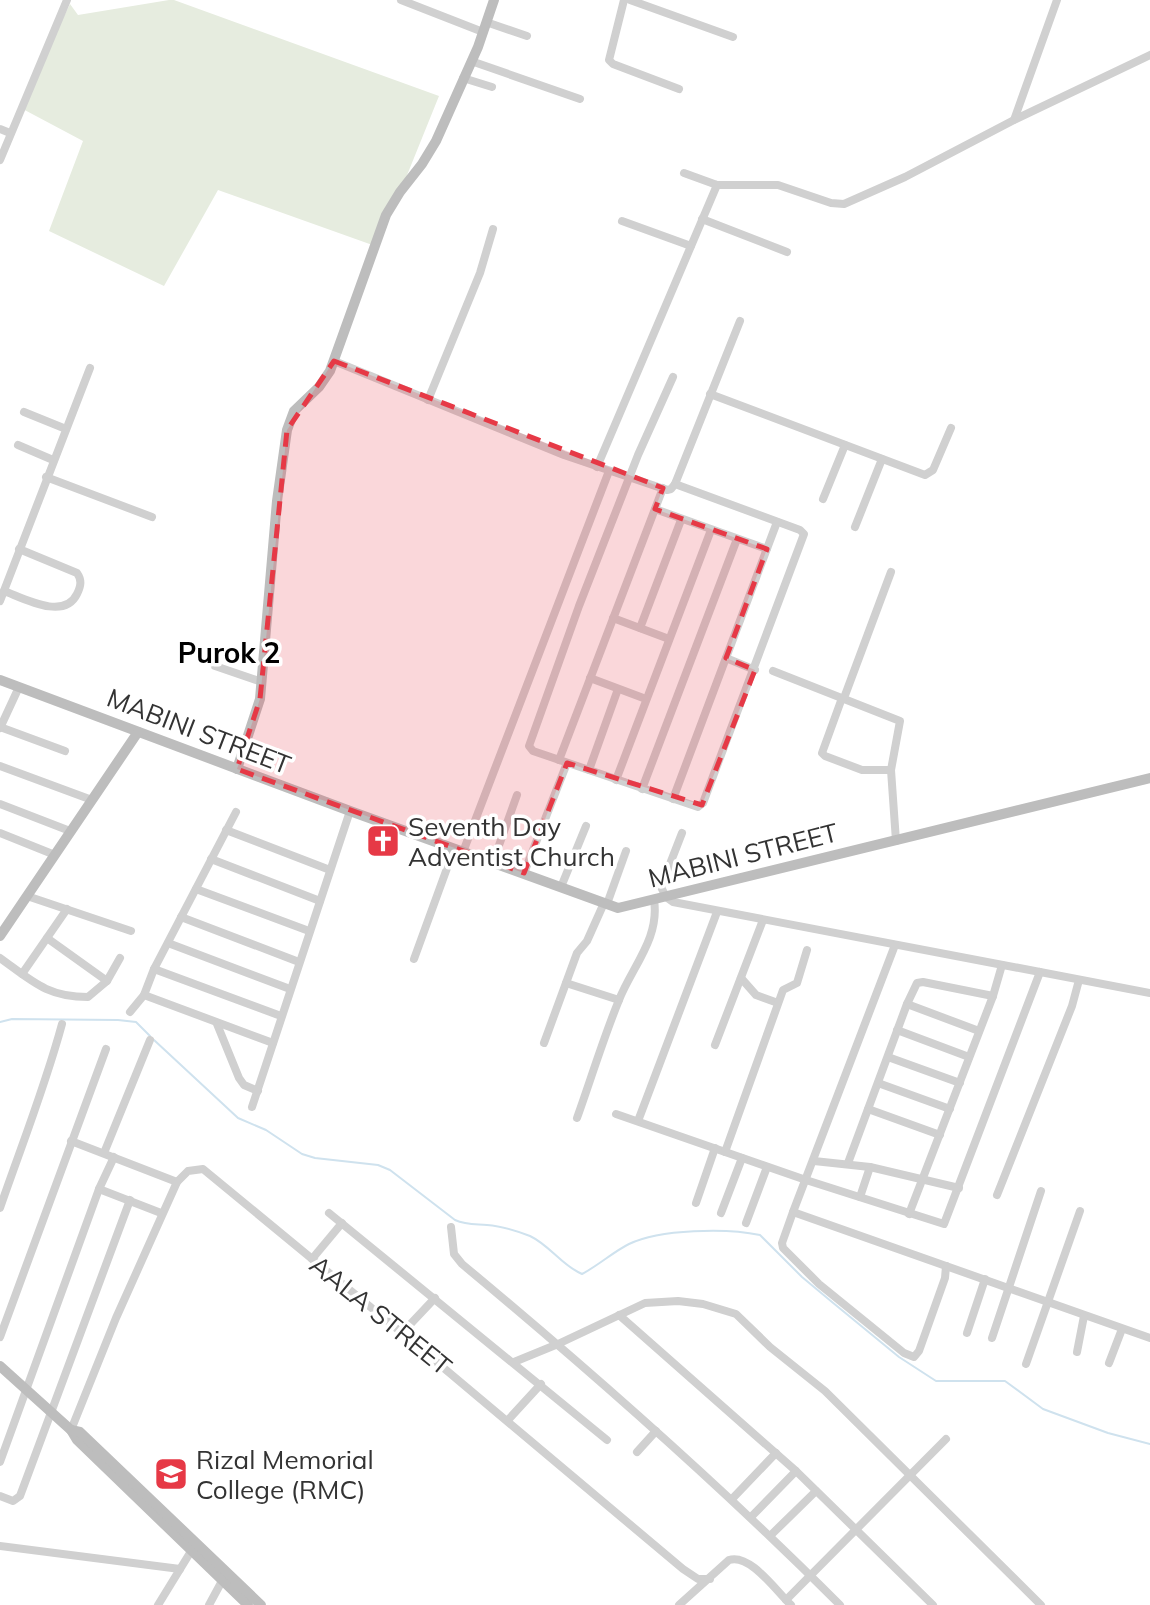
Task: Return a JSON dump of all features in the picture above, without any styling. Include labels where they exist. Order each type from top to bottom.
[{"type":"street","points":[[0,160],[67,0]]},
{"type":"street","points":[[401,0],[485,27],[527,36]]},
{"type":"street","points":[[237,769],[257,711],[262,682],[277,500],[286,430],[294,411],[325,380],[386,215],[429,153],[471,61],[494,0]]},
{"type":"street","points":[[624,0],[609,60],[613,64],[679,89]]},
{"type":"street","points":[[631,0],[733,37]]},
{"type":"street","points":[[1014,120],[1057,0]]},
{"type":"street","points":[[684,173],[716,186],[778,185],[831,203],[844,204],[905,177],[1014,120],[1150,55]]},
{"type":"street","points":[[471,61],[580,99]]},
{"type":"street","points":[[463,78],[492,87]]},
{"type":"street","points":[[0,129],[10,134]]},
{"type":"street","points":[[597,467],[716,186]]},
{"type":"street","points":[[702,219],[787,253]]},
{"type":"street","points":[[622,221],[691,246]]},
{"type":"street","points":[[428,400],[480,273],[493,229]]},
{"type":"street","points":[[334,361],[597,467],[671,489],[740,321]]},
{"type":"street","points":[[0,601],[90,368]]},
{"type":"street","points":[[673,377],[630,477],[529,744],[531,750],[695,807],[702,805],[804,534],[800,530],[675,484]]},
{"type":"street","points":[[710,394],[922,475],[929,475],[933,470],[951,428]]},
{"type":"street","points":[[23,412],[66,429]]},
{"type":"street","points":[[18,445],[53,460]]},
{"type":"street","points":[[823,499],[845,445]]},
{"type":"street","points":[[855,527],[882,459]]},
{"type":"street","points":[[414,959],[609,471]]},
{"type":"street","points":[[46,477],[152,517]]},
{"type":"street","points":[[524,873],[590,678],[663,488]]},
{"type":"street","points":[[654,509],[767,549]]},
{"type":"street","points":[[640,628],[681,520]]},
{"type":"street","points":[[673,799],[777,522]]},
{"type":"street","points":[[616,780],[711,530]]},
{"type":"street","points":[[642,789],[737,539]]},
{"type":"street","points":[[4,591],[57,607],[70,604],[77,595],[80,582],[77,573],[19,549]]},
{"type":"street","points":[[891,572],[822,753],[862,770],[891,770]]},
{"type":"street","points":[[613,618],[669,639]]},
{"type":"street","points":[[726,658],[754,670]]},
{"type":"street","points":[[215,666],[262,682]]},
{"type":"street","points":[[773,671],[900,721],[891,770],[896,841]]},
{"type":"street","points":[[590,678],[646,699]]},
{"type":"street","name":"MABINI STREET","points":[[0,680],[350,811],[605,904],[623,908],[1150,778]]},
{"type":"street","points":[[19,687],[0,727],[65,751]]},
{"type":"street","points":[[589,770],[618,689]]},
{"type":"street","points":[[0,936],[138,732]]},
{"type":"street","points":[[0,766],[92,800]]},
{"type":"street","points":[[493,862],[517,795]]},
{"type":"street","points":[[0,804],[70,831]]},
{"type":"street","points":[[252,1107],[350,811]]},
{"type":"street","points":[[130,1012],[144,995],[154,969],[236,812]]},
{"type":"street","points":[[561,887],[586,827]]},
{"type":"street","points":[[226,830],[330,870]]},
{"type":"street","points":[[0,833],[55,855]]},
{"type":"street","points":[[577,1118],[619,1000],[649,941],[662,883],[682,833]]},
{"type":"street","points":[[544,1043],[577,953],[587,941],[605,904],[625,852]]},
{"type":"street","points":[[211,859],[320,901]]},
{"type":"street","points":[[196,888],[309,931]]},
{"type":"street","points":[[27,896],[131,931]]},
{"type":"street","points":[[660,898],[717,912],[1150,993]]},
{"type":"street","points":[[22,974],[66,909]]},
{"type":"street","points":[[638,1121],[717,912]]},
{"type":"street","points":[[181,917],[299,962]]},
{"type":"street","points":[[715,1045],[763,920]]},
{"type":"street","points":[[47,938],[107,981]]},
{"type":"street","points":[[168,943],[290,989]]},
{"type":"street","points":[[895,945],[782,1243],[783,1248],[819,1284],[909,1356],[917,1355],[919,1351],[945,1278],[946,1266]]},
{"type":"street","points":[[725,1152],[783,990],[797,983],[807,950]]},
{"type":"street","points":[[0,958],[45,990],[67,997],[88,997],[107,981],[120,958]]},
{"type":"street","points":[[909,1214],[993,996],[1002,965]]},
{"type":"street","points":[[154,969],[281,1016]]},
{"type":"street","points":[[617,1114],[806,1181],[944,1224],[1040,972]]},
{"type":"street","points":[[741,978],[757,995],[778,1003]]},
{"type":"street","points":[[997,1195],[1072,1006],[1079,980]]},
{"type":"street","points":[[848,1163],[915,986],[920,982],[993,996]]},
{"type":"street","points":[[566,983],[619,1000]]},
{"type":"street","points":[[144,995],[273,1043]]},
{"type":"street","points":[[907,1004],[979,1031]]},
{"type":"street","points":[[0,1208],[49,1071],[62,1024]]},
{"type":"street","points":[[217,1024],[239,1078],[257,1091]]},
{"type":"street","points":[[897,1030],[969,1057]]},
{"type":"street","points":[[104,1153],[150,1040]]},
{"type":"street","points":[[0,1337],[106,1049]]},
{"type":"street","points":[[888,1056],[960,1083]]},
{"type":"street","points":[[878,1083],[950,1109]]},
{"type":"street","points":[[868,1109],[940,1135]]},
{"type":"street","points":[[71,1141],[177,1182],[161,1213],[76,1434]]},
{"type":"street","points":[[696,1203],[715,1148]]},
{"type":"street","points":[[0,1462],[99,1189],[114,1157]]},
{"type":"street","points":[[721,1213],[742,1158]]},
{"type":"street","points":[[814,1161],[870,1167],[959,1188]]},
{"type":"street","points":[[746,1223],[767,1167]]},
{"type":"street","points":[[860,1197],[870,1167]]},
{"type":"street","name":"AALA STREET","points":[[177,1182],[188,1171],[202,1169],[508,1420],[683,1569],[698,1579],[710,1579]]},
{"type":"street","points":[[99,1189],[161,1213]]},
{"type":"street","points":[[992,1338],[1041,1191]]},
{"type":"street","points":[[0,1496],[13,1501],[20,1496],[130,1200]]},
{"type":"street","points":[[1026,1364],[1080,1211]]},
{"type":"street","points":[[793,1212],[1150,1338]]},
{"type":"street","points":[[329,1213],[607,1440]]},
{"type":"street","points":[[312,1259],[342,1223]]},
{"type":"street","points":[[451,1227],[454,1254],[459,1260],[732,1499],[840,1605]]},
{"type":"street","points":[[967,1334],[985,1279]]},
{"type":"street","points":[[402,1333],[435,1298]]},
{"type":"street","points":[[514,1362],[558,1345],[637,1305],[663,1300],[703,1304],[736,1314],[770,1347],[825,1391],[1041,1605]]},
{"type":"street","points":[[619,1315],[796,1471],[933,1605]]},
{"type":"street","points":[[1077,1352],[1084,1316]]},
{"type":"street","points":[[1109,1363],[1122,1329]]},
{"type":"street","points":[[0,1366],[76,1434],[194,1547],[261,1605]]},
{"type":"street","points":[[508,1420],[541,1384]]},
{"type":"street","points":[[637,1452],[656,1431]]},
{"type":"street","points":[[679,1605],[729,1560],[743,1559],[788,1603],[810,1574],[946,1439]]},
{"type":"street","points":[[732,1499],[776,1453]]},
{"type":"street","points":[[751,1517],[796,1471]]},
{"type":"street","points":[[771,1535],[816,1491]]},
{"type":"street","points":[[0,1546],[180,1569]]},
{"type":"street","points":[[158,1605],[194,1547]]},
{"type":"street","points":[[194,1547],[222,1581],[248,1605]]},
{"type":"street","points":[[209,1605],[222,1581]]},
{"type":"highlighted area","points":[[334,361],[663,488],[655,509],[767,549],[726,658],[755,670],[702,805],[567,763],[524,873],[237,769],[260,699],[287,430]]},
{"type":"shaded area","points":[[169,0],[439,96],[378,247],[218,190],[164,286],[49,231],[83,141],[19,107],[70,4],[78,15]]},
{"type":"waterway","points":[[0,1022],[12,1019],[118,1020],[136,1022],[150,1036]]},
{"type":"waterway","points":[[154,1040],[238,1118],[266,1130],[302,1154],[378,1165],[390,1170],[455,1220],[503,1228],[530,1236],[582,1274],[629,1244],[658,1235],[712,1231],[760,1235],[802,1277],[832,1302],[899,1357],[936,1381],[1005,1381],[1043,1409],[1108,1433],[1150,1444]]},
{"type":"place","name":"Seventh Day Adventist Church","points":[[383,841]]},
{"type":"place","name":"Rizal Memorial College (RMC)","points":[[171,1474]]},
{"type":"district","name":"Purok 2","points":[[229,652]]}]
